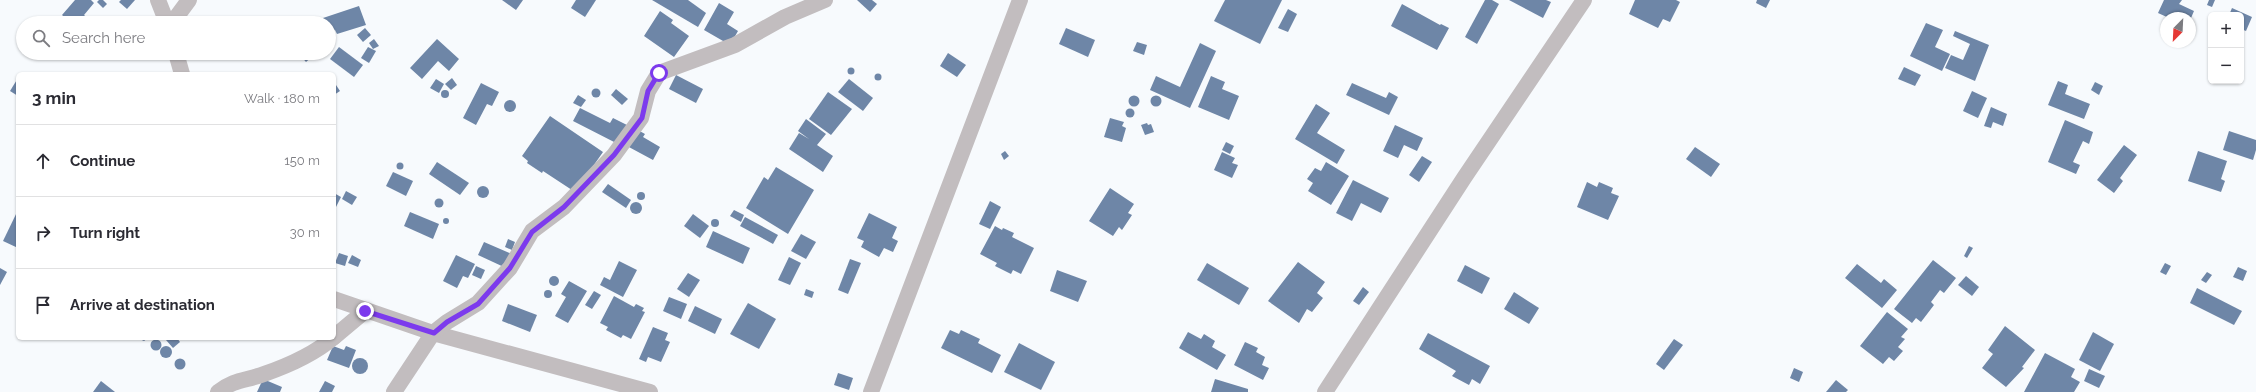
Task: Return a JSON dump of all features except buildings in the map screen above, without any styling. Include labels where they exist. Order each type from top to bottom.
[{"type":"street","points":[[158,0],[164,16]]},
{"type":"street","points":[[177,16],[189,0]]},
{"type":"street","points":[[394,392],[434,333],[447,322],[478,304],[510,268],[532,232],[564,207],[614,155],[642,118],[648,91],[659,73],[735,45],[785,16],[825,0]]},
{"type":"street","points":[[871,392],[1020,0]]},
{"type":"street","points":[[1326,392],[1464,178],[1584,0]]},
{"type":"street","points":[[178,60],[181,72]]},
{"type":"street","points":[[336,300],[365,311],[434,333],[650,392]]},
{"type":"street","points":[[336,335],[365,311]]},
{"type":"street","points":[[218,392],[230,383],[264,375],[320,348],[329,340]]},
{"type":"route","points":[[365,311],[434,333],[447,322],[478,304],[510,268],[532,232],[564,207],[614,155],[642,118],[648,91],[659,73]]}]
